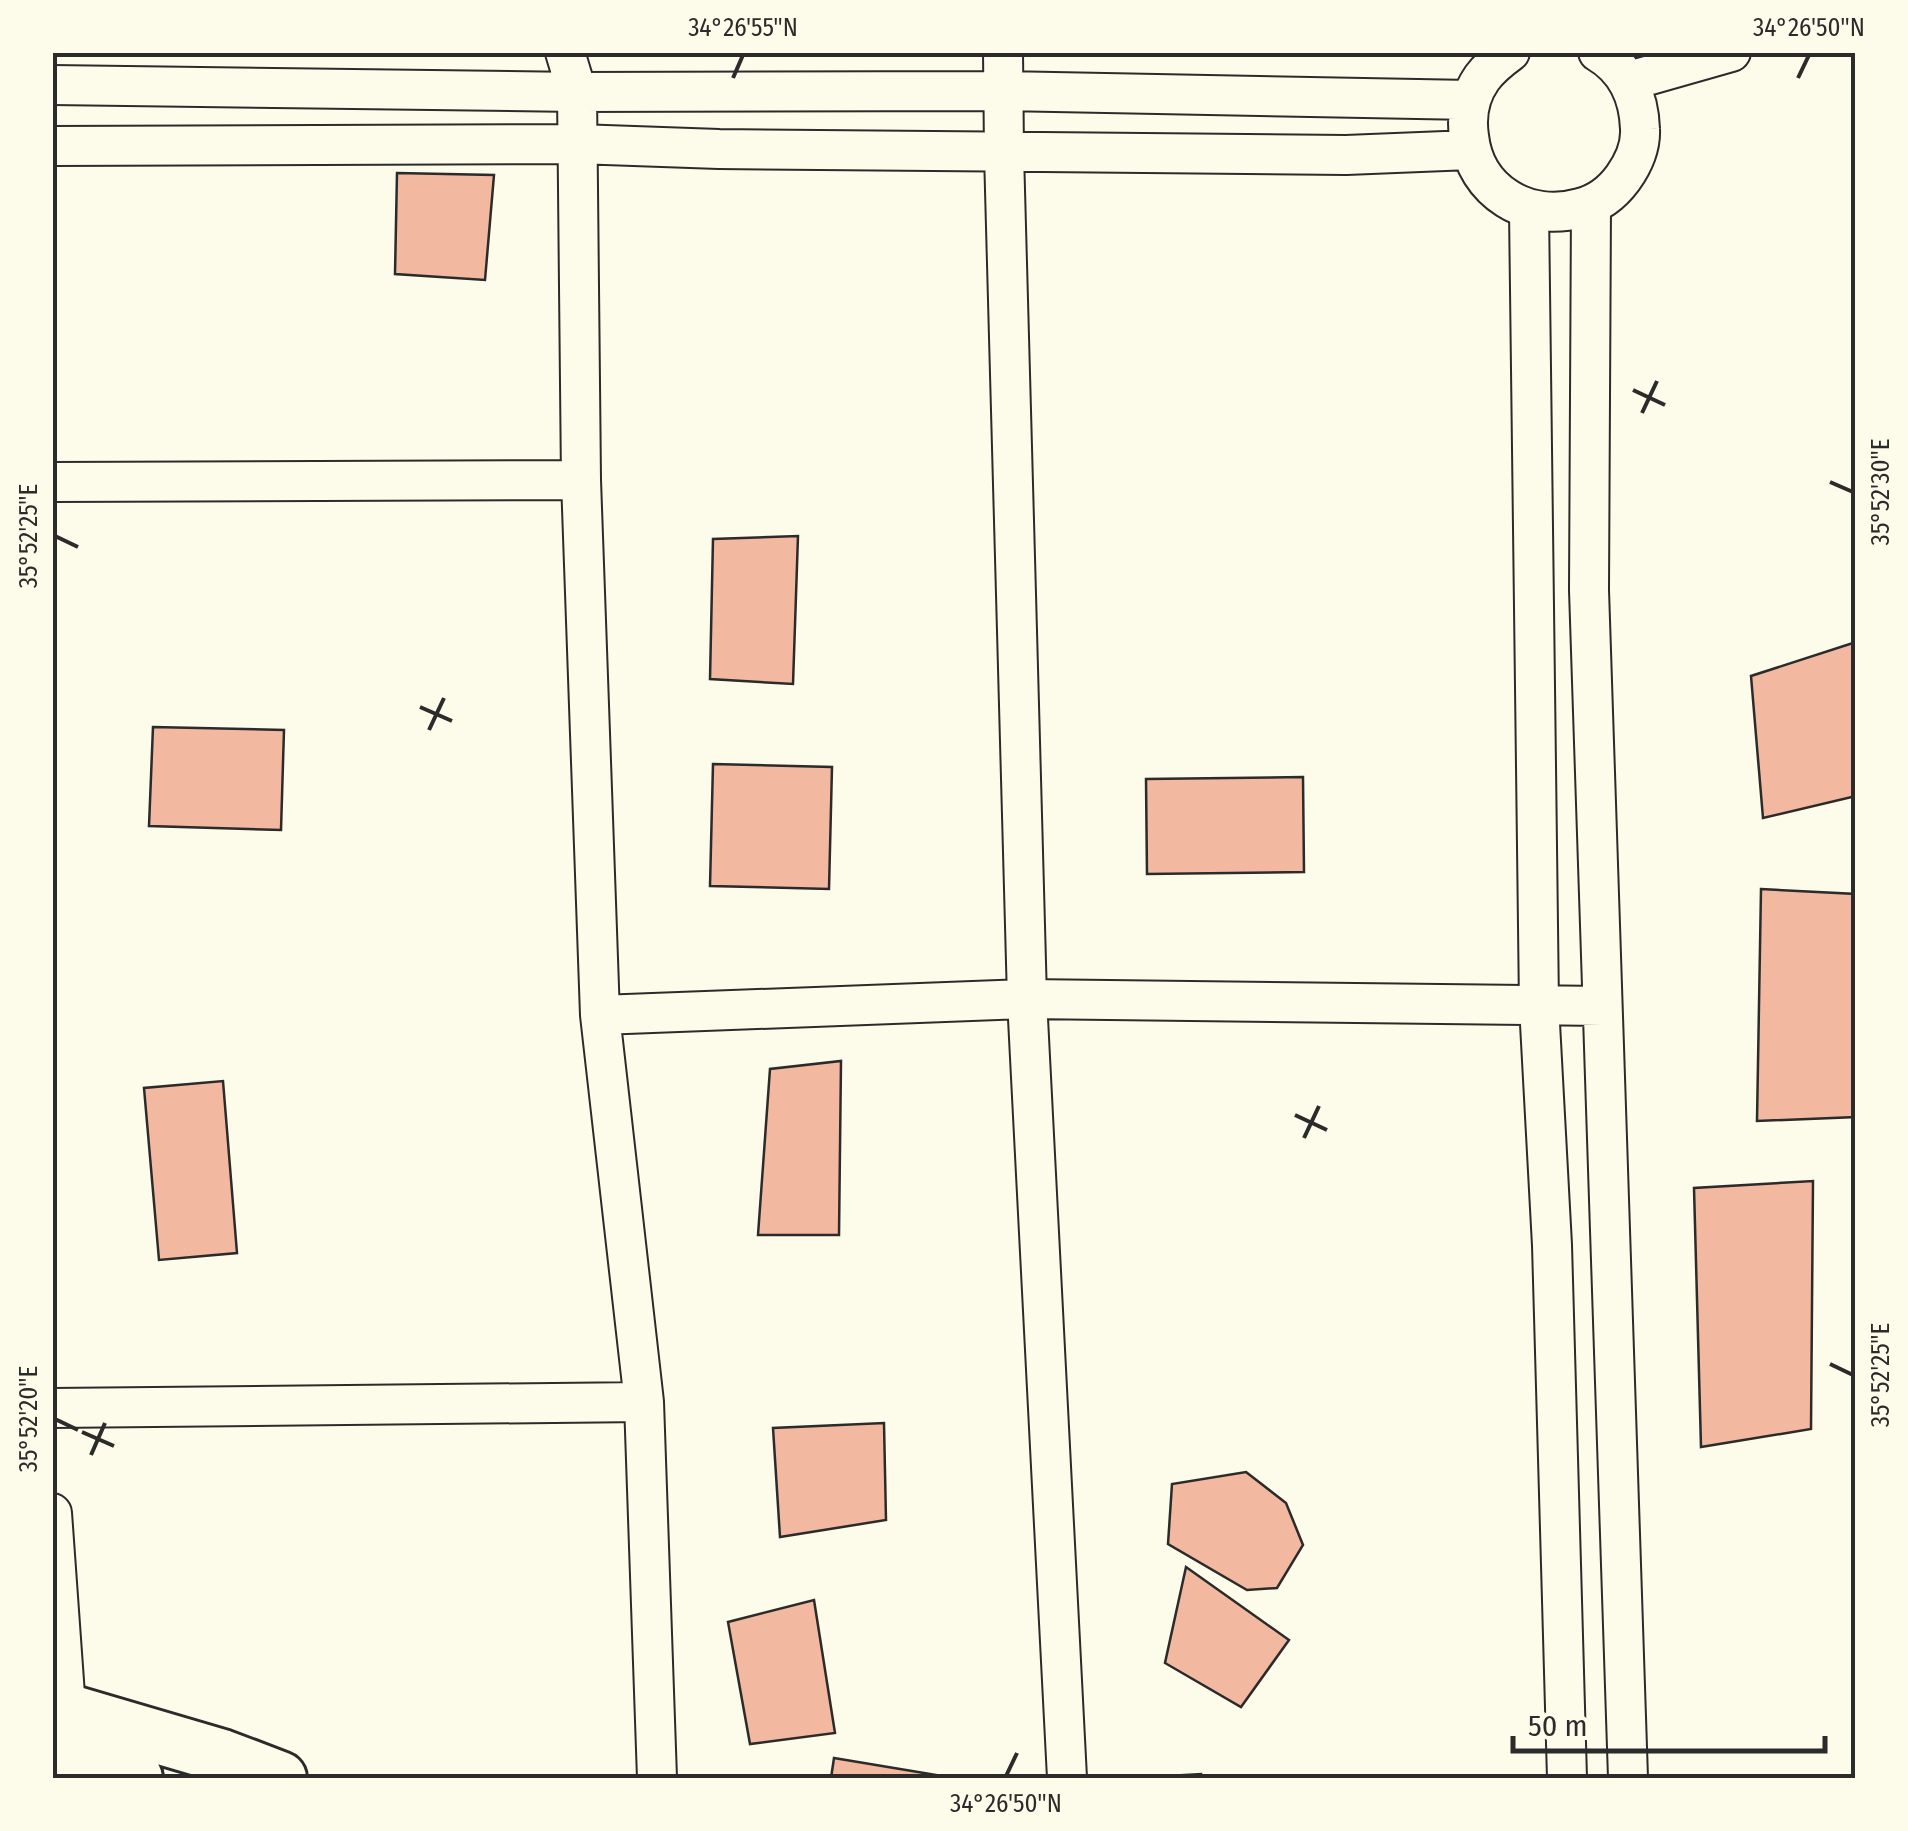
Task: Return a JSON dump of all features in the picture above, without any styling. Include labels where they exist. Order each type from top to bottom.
[{"type":"main road","points":[[57,1722],[136,1778]]},
{"type":"main road","points":[[57,1722],[222,1756],[280,1778]]},
{"type":"street","points":[[565,52],[577,92],[581,480],[600,1015],[644,1402],[656,1778]]},
{"type":"street","points":[[1003,52],[1027,999],[1068,1778]]},
{"type":"street","points":[[1492,57],[1471,100],[1467,121],[1470,150],[1482,177],[1503,198],[1530,210],[1561,214],[1591,205],[1614,189],[1632,165],[1640,138],[1639,108],[1629,81],[1609,58],[1598,52]]},
{"type":"street","points":[[1629,81],[1731,52]]},
{"type":"street","points":[[52,85],[577,92],[1003,91],[1471,100]]},
{"type":"street","points":[[52,146],[577,144],[1346,156],[1470,150]]},
{"type":"street","points":[[1591,205],[1589,590],[1628,1778]]},
{"type":"street","points":[[1530,210],[1540,1005],[1553,1265],[1568,1778]]},
{"type":"street","points":[[52,482],[581,480]]},
{"type":"street","points":[[1534,588],[1589,590]]},
{"type":"street","points":[[600,1015],[1027,999],[1602,1006]]},
{"type":"street","points":[[52,1408],[644,1402]]},
{"type":"street","points":[[52,1513],[57,1722]]},
{"type":"building","points":[[397,173],[494,175],[485,280],[395,274]]},
{"type":"building","points":[[798,536],[793,684],[710,679],[713,539]]},
{"type":"building","points":[[1856,642],[1856,796],[1763,818],[1751,676]]},
{"type":"building","points":[[153,727],[284,730],[281,830],[149,826]]},
{"type":"building","points":[[713,764],[832,767],[829,889],[710,886]]},
{"type":"building","points":[[1303,777],[1304,872],[1147,874],[1146,779]]},
{"type":"building","points":[[1761,889],[1856,894],[1856,1117],[1757,1121]]},
{"type":"building","points":[[841,1061],[839,1235],[758,1235],[770,1069]]},
{"type":"building","points":[[223,1081],[237,1253],[159,1260],[144,1088]]},
{"type":"building","points":[[1813,1181],[1811,1429],[1701,1447],[1694,1188]]},
{"type":"building","points":[[884,1423],[886,1520],[780,1537],[773,1428]]},
{"type":"building","points":[[1246,1472],[1286,1503],[1303,1545],[1277,1588],[1247,1590],[1168,1544],[1172,1484]]},
{"type":"building","points":[[1186,1567],[1289,1640],[1241,1707],[1165,1663]]},
{"type":"building","points":[[814,1600],[835,1733],[750,1744],[728,1622]]},
{"type":"building","points":[[834,1758],[954,1778],[831,1778]]},
{"type":"building","points":[[1201,1774],[1201,1778],[1131,1778]]}]
